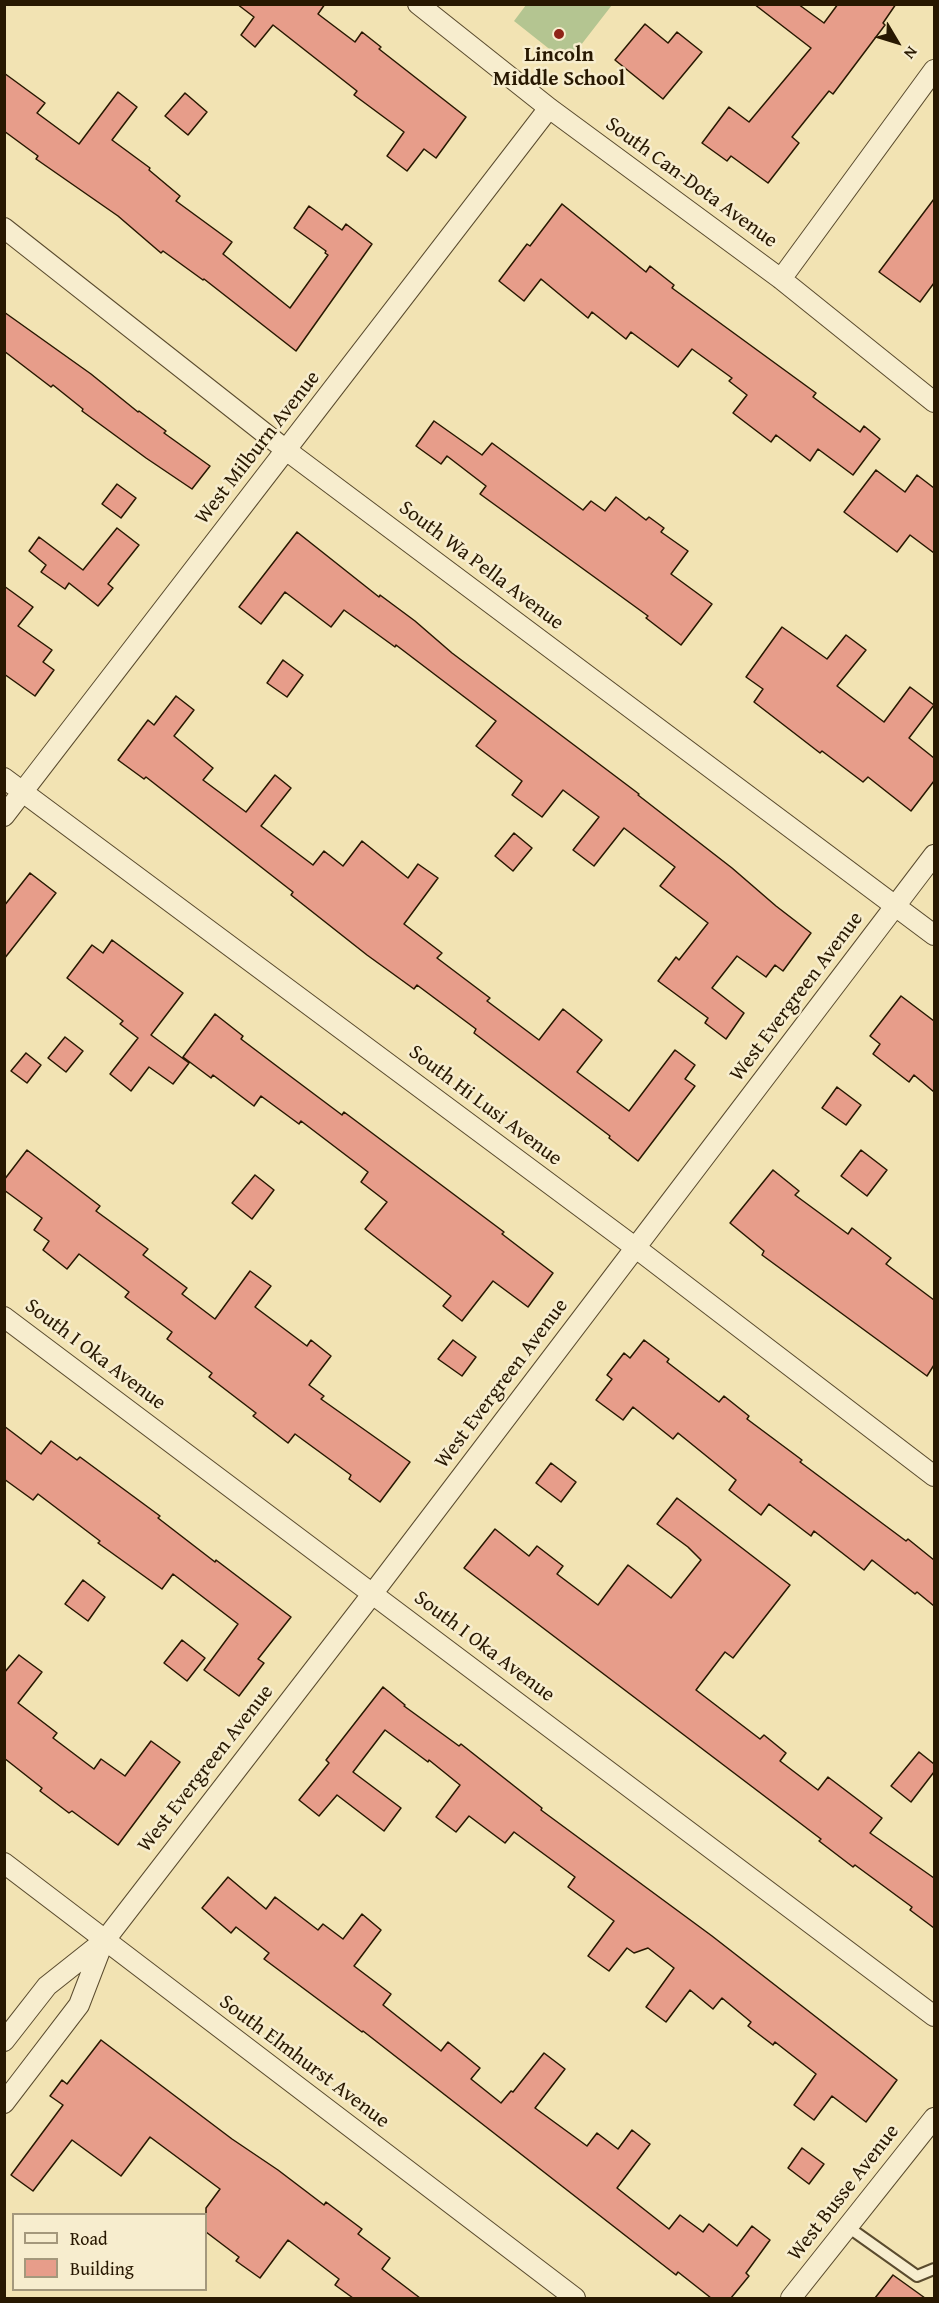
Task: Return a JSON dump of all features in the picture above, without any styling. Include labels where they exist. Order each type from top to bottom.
[{"type":"street","name":"South Can-Dota Avenue","points":[[418,4],[549,108],[781,279],[934,402]]},
{"type":"street","points":[[781,279],[934,70]]},
{"type":"street","name":"West Milburn Avenue","points":[[4,816],[549,108]]},
{"type":"street","name":"South Wa Pella Avenue","points":[[4,228],[286,450],[934,935]]},
{"type":"street","name":"South Hi Lusi Avenue","points":[[4,778],[636,1248],[934,1476]]},
{"type":"street","name":"West Evergreen Avenue","points":[[4,2041],[47,1986],[105,1940],[374,1593],[934,855]]},
{"type":"street","name":"South I Oka Avenue","points":[[4,1317],[934,2016]]},
{"type":"street","name":"South Elmhurst Avenue","points":[[4,1863],[575,2298]]},
{"type":"street","name":"West Evergreen Avenue","points":[[4,2103],[79,2005],[105,1940]]},
{"type":"street","name":"West Busse Avenue","points":[[791,2298],[934,2118]]},
{"type":"lane","points":[[848,2227],[916,2276],[934,2269]]},
{"type":"green space","name":"Lincoln Middle School","points":[[526,5],[612,5],[567,63],[514,21]]},
{"type":"building","points":[[237,4],[325,4],[318,14],[355,42],[362,32],[381,47],[379,49],[466,117],[436,158],[424,149],[407,171],[387,156],[404,132],[354,95],[357,91],[273,25],[255,47],[241,35],[254,17]]},
{"type":"building","points":[[754,4],[798,4],[824,23],[838,4],[896,4],[883,23],[885,25],[833,94],[829,91],[792,137],[799,143],[768,183],[731,156],[727,161],[702,143],[729,107],[749,122],[811,48]]},
{"type":"building","points":[[645,24],[668,43],[677,32],[702,52],[663,99],[615,60]]},
{"type":"building","points":[[4,73],[45,103],[37,113],[79,144],[118,92],[137,107],[112,140],[150,168],[149,170],[180,196],[176,201],[232,242],[223,254],[290,308],[328,255],[326,251],[294,228],[309,206],[342,230],[346,224],[372,244],[296,351],[204,279],[163,251],[161,253],[118,216],[36,159],[38,156],[4,131]]},
{"type":"building","points":[[185,93],[207,112],[188,135],[165,116]]},
{"type":"building","points":[[934,199],[934,283],[920,302],[879,272]]},
{"type":"building","points":[[562,204],[646,272],[650,266],[674,285],[672,288],[816,393],[813,397],[860,432],[864,426],[880,439],[853,475],[818,449],[810,461],[776,435],[771,442],[733,413],[747,395],[729,381],[732,378],[692,349],[678,367],[631,332],[626,339],[592,312],[588,318],[541,279],[524,301],[499,281],[527,244],[530,246]]},
{"type":"building","points":[[4,312],[91,374],[138,412],[166,431],[164,433],[210,466],[192,489],[146,458],[82,411],[83,409],[53,385],[51,387],[4,351]]},
{"type":"building","points":[[434,421],[482,455],[492,443],[583,510],[591,501],[605,511],[616,497],[646,520],[649,517],[664,528],[661,532],[688,551],[671,574],[712,604],[681,645],[646,618],[648,616],[480,494],[486,486],[447,456],[441,464],[416,446]]},
{"type":"building","points":[[876,470],[905,492],[917,475],[934,488],[934,553],[910,535],[897,552],[844,512]]},
{"type":"building","points":[[117,484],[136,498],[121,518],[102,504]]},
{"type":"building","points":[[117,528],[139,545],[108,584],[113,588],[98,606],[69,583],[65,589],[41,572],[46,565],[29,551],[39,537],[83,570]]},
{"type":"building","points":[[297,532],[639,794],[811,933],[783,971],[775,965],[766,977],[737,956],[712,988],[744,1013],[726,1039],[705,1023],[708,1018],[658,981],[676,957],[679,960],[708,923],[660,886],[675,867],[624,828],[594,866],[573,850],[599,817],[563,790],[542,817],[512,795],[522,781],[476,746],[496,721],[396,645],[395,647],[344,610],[331,627],[285,592],[261,624],[239,607]]},
{"type":"building","points":[[4,586],[33,607],[18,626],[52,650],[43,662],[54,670],[35,696],[4,674]]},
{"type":"building","points":[[782,627],[827,659],[846,635],[866,650],[837,686],[884,722],[910,687],[934,705],[909,738],[934,758],[934,781],[911,811],[868,777],[863,782],[822,751],[820,753],[754,702],[763,689],[746,677]]},
{"type":"building","points":[[283,660],[303,675],[287,697],[267,683]]},
{"type":"building","points":[[176,696],[194,710],[174,736],[213,768],[203,780],[246,812],[275,775],[291,788],[261,826],[313,865],[324,851],[343,866],[362,841],[408,878],[418,864],[438,878],[404,924],[442,953],[437,958],[490,998],[487,1001],[539,1040],[563,1009],[602,1040],[577,1072],[629,1111],[675,1050],[695,1065],[685,1079],[695,1086],[638,1161],[609,1138],[610,1136],[474,1033],[476,1029],[417,985],[414,989],[367,955],[291,895],[293,892],[146,777],[144,779],[118,760],[148,720],[154,725]]},
{"type":"building","points":[[514,833],[532,848],[513,871],[495,856]]},
{"type":"building","points":[[30,873],[56,893],[4,959],[4,906]]},
{"type":"building","points":[[112,940],[183,993],[151,1035],[189,1063],[173,1084],[149,1067],[131,1091],[110,1074],[138,1038],[120,1024],[123,1021],[67,978],[92,945],[103,953]]},
{"type":"building","points":[[901,996],[934,1021],[934,1092],[914,1075],[909,1082],[873,1054],[880,1044],[870,1036]]},
{"type":"building","points":[[215,1014],[243,1036],[241,1039],[342,1115],[344,1112],[504,1232],[502,1234],[553,1273],[528,1307],[493,1281],[462,1321],[443,1306],[451,1296],[365,1229],[387,1202],[361,1182],[368,1172],[301,1121],[299,1124],[261,1096],[254,1106],[213,1075],[211,1078],[183,1057]]},
{"type":"building","points":[[65,1037],[83,1051],[66,1072],[48,1058]]},
{"type":"building","points":[[26,1053],[41,1065],[27,1083],[11,1071]]},
{"type":"building","points":[[837,1087],[861,1105],[846,1125],[822,1108]]},
{"type":"building","points":[[27,1150],[100,1206],[96,1211],[148,1249],[143,1255],[187,1288],[182,1294],[215,1319],[250,1271],[271,1286],[255,1307],[307,1346],[311,1340],[331,1356],[309,1385],[324,1396],[321,1399],[410,1462],[380,1502],[349,1479],[351,1475],[295,1434],[288,1443],[253,1416],[256,1413],[209,1377],[212,1373],[167,1339],[172,1332],[125,1297],[129,1292],[79,1254],[67,1269],[43,1250],[49,1241],[34,1230],[42,1218],[4,1190],[4,1180]]},
{"type":"building","points":[[861,1150],[887,1170],[867,1196],[841,1176]]},
{"type":"building","points":[[773,1170],[799,1191],[795,1195],[848,1234],[852,1228],[891,1258],[886,1264],[934,1300],[934,1365],[927,1376],[762,1255],[764,1251],[730,1223]]},
{"type":"building","points":[[255,1175],[274,1190],[252,1219],[232,1203]]},
{"type":"building","points":[[453,1340],[476,1357],[462,1376],[438,1359]]},
{"type":"building","points":[[644,1340],[669,1359],[667,1362],[719,1402],[724,1396],[749,1416],[747,1419],[802,1460],[800,1462],[934,1560],[934,1606],[872,1560],[864,1570],[814,1531],[811,1536],[769,1504],[761,1515],[729,1490],[736,1480],[678,1433],[673,1439],[633,1407],[623,1420],[596,1400],[612,1379],[607,1375],[624,1353],[630,1358]]},
{"type":"building","points":[[4,1426],[41,1454],[51,1441],[77,1460],[80,1457],[160,1516],[158,1518],[215,1562],[216,1560],[291,1617],[258,1659],[264,1663],[239,1696],[204,1670],[238,1624],[173,1574],[162,1589],[98,1543],[100,1541],[38,1494],[33,1500],[4,1479]]},
{"type":"building","points":[[551,1463],[576,1482],[561,1502],[536,1483]]},
{"type":"building","points":[[677,1498],[790,1585],[733,1658],[725,1652],[696,1690],[760,1739],[764,1735],[786,1753],[780,1761],[818,1790],[828,1777],[882,1818],[870,1833],[934,1878],[934,1928],[910,1910],[912,1907],[855,1865],[853,1867],[819,1841],[821,1839],[464,1568],[495,1529],[529,1556],[537,1546],[563,1566],[557,1574],[598,1605],[628,1565],[671,1598],[701,1560],[688,1547],[657,1524]]},
{"type":"building","points":[[83,1580],[105,1597],[88,1621],[65,1604]]},
{"type":"building","points":[[182,1640],[205,1658],[187,1681],[164,1663]]},
{"type":"building","points":[[19,1655],[42,1672],[18,1703],[57,1733],[53,1738],[94,1769],[101,1759],[125,1776],[151,1741],[180,1762],[118,1845],[40,1791],[42,1788],[4,1758],[4,1673]]},
{"type":"building","points":[[383,1687],[404,1706],[459,1746],[461,1744],[542,1808],[541,1810],[712,1936],[897,2080],[866,2122],[832,2096],[814,2120],[794,2105],[816,2074],[775,2042],[773,2045],[748,2026],[751,2022],[722,1998],[713,2009],[690,1990],[666,2022],[646,2007],[674,1968],[648,1948],[634,1953],[627,1948],[609,1971],[588,1956],[614,1921],[568,1887],[575,1877],[514,1832],[505,1843],[469,1816],[456,1832],[436,1817],[460,1785],[429,1760],[428,1762],[385,1730],[353,1772],[401,1808],[384,1831],[337,1795],[319,1816],[299,1800],[329,1763],[326,1760]]},
{"type":"building","points":[[919,1752],[934,1764],[934,1772],[911,1802],[891,1786]]},
{"type":"building","points":[[228,1877],[266,1909],[275,1897],[318,1930],[323,1924],[343,1939],[362,1914],[381,1930],[354,1966],[391,1994],[383,2005],[441,2051],[448,2042],[480,2068],[471,2079],[501,2103],[511,2091],[513,2092],[544,2053],[565,2069],[535,2108],[587,2146],[597,2133],[618,2149],[632,2130],[650,2144],[617,2188],[669,2229],[680,2215],[703,2232],[709,2224],[737,2246],[752,2226],[770,2240],[746,2273],[749,2276],[731,2298],[711,2298],[678,2272],[676,2275],[363,2031],[264,1959],[269,1953],[236,1927],[231,1933],[202,1908]]},
{"type":"building","points":[[101,2040],[232,2139],[324,2205],[326,2202],[362,2229],[358,2234],[390,2258],[382,2269],[420,2298],[353,2298],[335,2285],[339,2279],[288,2240],[260,2278],[236,2261],[239,2257],[207,2233],[206,2208],[220,2189],[150,2137],[121,2176],[72,2140],[33,2191],[11,2175],[63,2105],[50,2096],[62,2080],[67,2084]]},
{"type":"building","points":[[802,2148],[824,2164],[809,2184],[788,2168]]},
{"type":"building","points":[[893,2275],[925,2298],[875,2298]]},
{"type":"place","name":"Lincoln Middle School","points":[[559,34]]}]
